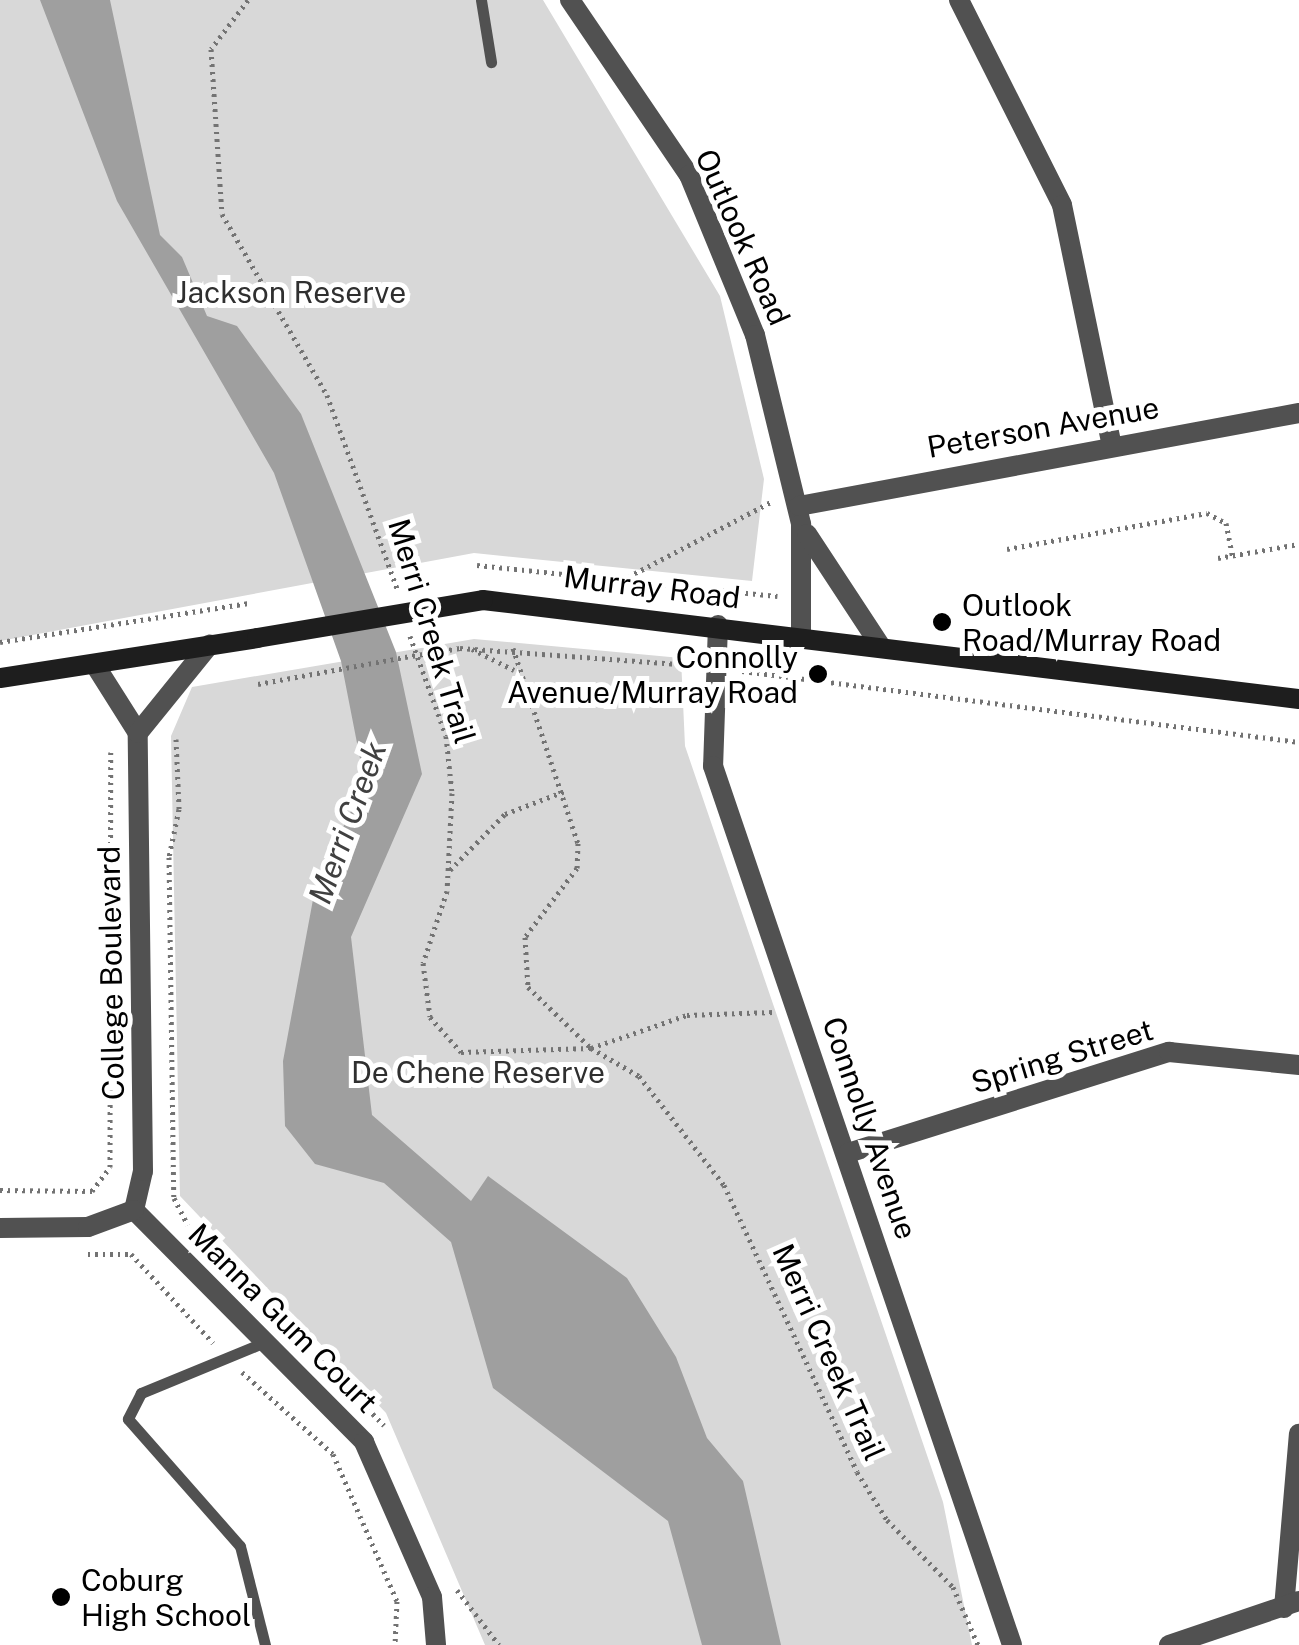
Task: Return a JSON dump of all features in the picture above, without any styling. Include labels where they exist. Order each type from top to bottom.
[{"type":"main road","name":"Murray Road","points":[[0,678],[483,600],[880,644],[1299,699]]},
{"type":"street","name":"Outlook Road","points":[[570,0],[689,175],[755,335],[798,507],[804,599],[801,635]]},
{"type":"street","points":[[960,0],[1062,205],[1111,442]]},
{"type":"street","name":"Peterson Avenue","points":[[798,507],[1111,442],[1299,413]]},
{"type":"street","name":"Outlook Road","points":[[798,507],[846,605],[880,644]]},
{"type":"street","name":"Connolly Avenue","points":[[718,625],[713,766],[848,1153],[1012,1645]]},
{"type":"street","points":[[96,665],[138,733],[210,644]]},
{"type":"street","name":"College Boulevard","points":[[134,1210],[143,1171],[138,733]]},
{"type":"street","name":"Spring Street","points":[[848,1153],[1169,1052],[1299,1065]]},
{"type":"street","points":[[0,1228],[88,1227],[134,1210]]},
{"type":"street","name":"Manna Gum Court","points":[[134,1210],[260,1344],[364,1442],[432,1597],[436,1645]]},
{"type":"street","points":[[1169,1645],[1291,1604],[1299,1434]]},
{"type":"lane","points":[[481,0],[491,62]]},
{"type":"lane","points":[[260,1344],[142,1393],[128,1418],[240,1546],[265,1645]]},
{"type":"path","name":"Merri Creek Trail","points":[[248,0],[212,49],[222,214],[327,395],[403,608]]},
{"type":"path","points":[[625,578],[798,507]]},
{"type":"path","points":[[1007,548],[1207,513],[1226,523],[1232,556]]},
{"type":"path","points":[[1218,558],[1299,544]]},
{"type":"path","points":[[477,565],[804,599]]},
{"type":"path","points":[[0,642],[249,604]]},
{"type":"path","name":"Merri Creek Trail","points":[[408,626],[446,736],[450,870],[423,964],[430,1017],[445,1040],[492,1056],[591,1048],[639,1076],[724,1185],[857,1472],[887,1520],[953,1587],[978,1645]]},
{"type":"path","points":[[258,684],[460,648],[513,648],[714,668],[1299,742]]},
{"type":"path","points":[[460,648],[514,670]]},
{"type":"path","points":[[513,648],[514,670],[566,791],[577,868],[533,924],[522,962],[528,988],[591,1048],[687,1016],[798,1012]]},
{"type":"path","points":[[0,1190],[92,1191],[110,1167],[111,737]]},
{"type":"path","points":[[176,739],[179,809],[168,857],[174,1198],[184,1221],[379,1415],[393,1444]]},
{"type":"path","points":[[450,870],[505,814],[566,791]]},
{"type":"path","points":[[75,1254],[131,1254],[227,1358],[333,1454],[396,1601],[395,1645]]},
{"type":"path","points":[[452,1578],[467,1612],[498,1645]]},
{"type":"green space","name":"Jackson Reserve","points":[[0,0],[543,0],[720,296],[764,479],[752,581],[474,553],[0,641]]},
{"type":"green space","name":"De Chene Reserve","points":[[474,639],[681,658],[685,746],[943,1502],[972,1645],[485,1645],[386,1413],[180,1196],[171,736],[192,687]]},
{"type":"water","name":"Merri Creek","points":[[40,0],[110,0],[160,235],[182,257],[207,316],[237,326],[301,414],[396,652],[422,774],[351,937],[372,1115],[471,1201],[488,1176],[627,1278],[676,1357],[707,1438],[743,1481],[781,1645],[702,1645],[668,1521],[493,1388],[451,1242],[384,1183],[315,1164],[285,1126],[283,1061],[317,878],[365,784],[341,661],[274,473],[117,201]]},
{"type":"place","name":"Outlook Road/Murray Road","points":[[942,622]]},
{"type":"place","name":"Connolly Avenue/Murray Road","points":[[818,674]]},
{"type":"place","name":"Coburg High School","points":[[61,1597]]}]
